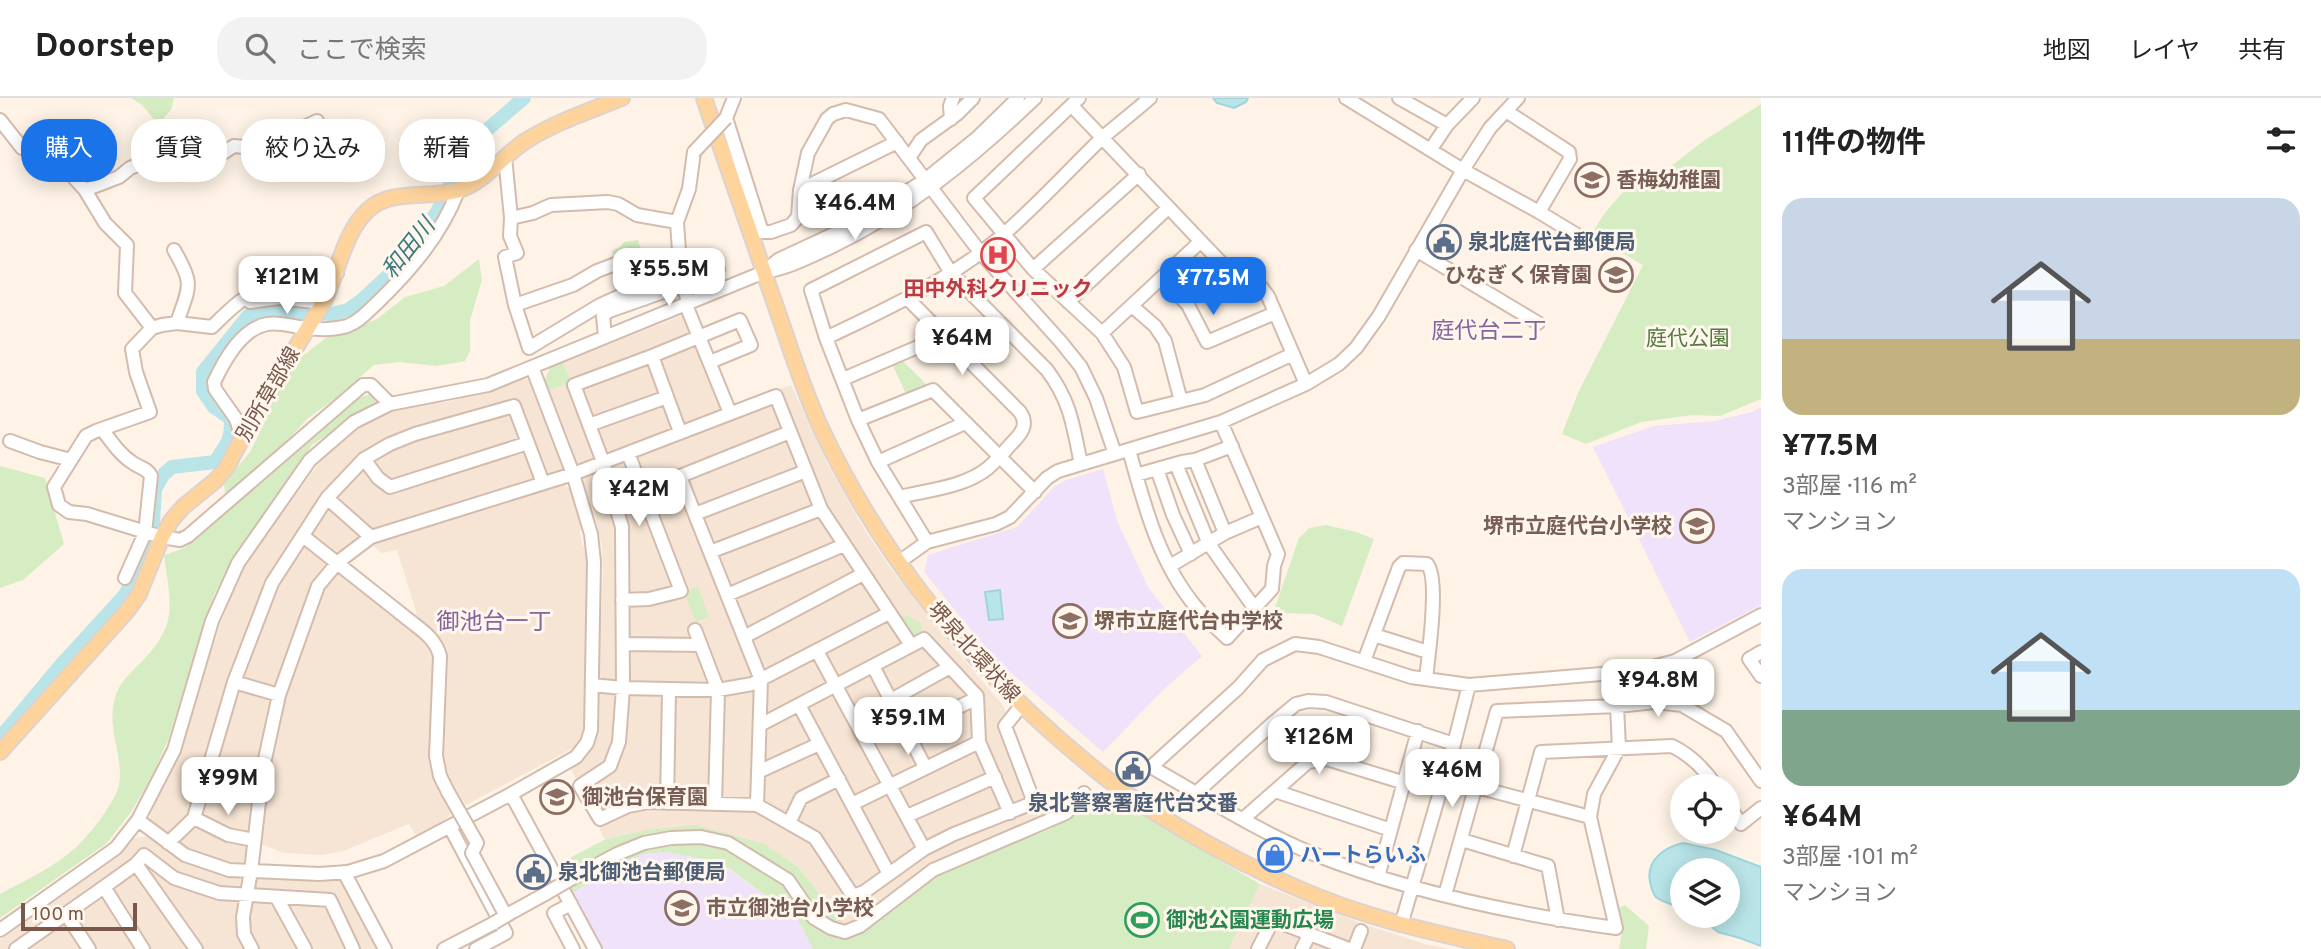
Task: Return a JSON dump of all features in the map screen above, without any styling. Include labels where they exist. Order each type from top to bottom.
[{"type":"main road","name":"別所草部線","points":[[0,752],[127,611],[148,576],[162,537],[183,507],[216,480],[227,467],[322,304],[353,229],[366,212],[389,197],[456,191],[470,186],[541,132],[622,98]]},
{"type":"main road","name":"堺泉北環状線","points":[[704,98],[805,388],[822,429],[856,494],[899,562],[951,631],[1021,706],[1093,768],[1137,801],[1211,845],[1297,888],[1401,925],[1507,949]]},
{"type":"street","points":[[730,413],[687,305],[682,284],[677,222],[689,189],[694,152],[726,118],[734,98]]},
{"type":"street","points":[[951,119],[950,106],[953,98]]},
{"type":"street","points":[[908,158],[921,140],[951,119],[973,98]]},
{"type":"street","points":[[928,184],[1018,98]]},
{"type":"street","points":[[0,930],[116,848],[138,820],[174,750],[212,621],[238,563],[310,460],[354,422],[390,404],[488,384],[764,272],[785,268],[862,232],[984,147],[1035,98]]},
{"type":"street","points":[[826,338],[907,298],[980,253],[1004,234],[1103,138],[1150,98]]},
{"type":"street","points":[[1346,98],[1462,170],[1587,241]]},
{"type":"street","points":[[1431,149],[1447,125],[1473,98]]},
{"type":"street","points":[[899,562],[927,542],[996,524],[1010,517],[1047,478],[1058,471],[1221,422],[1306,384],[1339,364],[1356,348],[1378,316],[1462,170],[1490,128],[1518,98]]},
{"type":"street","points":[[1402,99],[1447,125]]},
{"type":"street","points":[[1293,354],[1205,395],[1137,412],[1124,367],[1102,333],[1033,269],[974,198],[1075,102],[1103,138],[1230,272],[1261,287],[1268,296],[1306,384]]},
{"type":"street","points":[[726,118],[762,233],[791,225],[798,217],[800,190],[808,153],[824,123],[833,114],[846,110],[879,119],[980,253],[1081,367],[1096,398],[1115,454]]},
{"type":"street","points":[[1506,111],[1569,152],[1570,159],[1539,212]]},
{"type":"street","points":[[0,120],[22,148],[59,161],[85,190],[105,223],[127,245],[125,293],[152,328]]},
{"type":"street","points":[[800,190],[897,142]]},
{"type":"street","points":[[85,190],[119,177],[130,168],[153,158],[190,163],[223,153],[234,146],[241,147]]},
{"type":"street","points":[[505,157],[511,218],[510,236],[517,253],[505,257],[514,305],[529,348],[600,305],[682,284],[718,269]]},
{"type":"street","points":[[1033,269],[1139,174]]},
{"type":"street","points":[[242,438],[236,419],[215,389],[214,382],[240,340],[261,326],[276,323],[324,330],[350,325],[360,320],[397,284],[430,244],[446,219],[456,191]]},
{"type":"street","points":[[511,218],[551,205],[608,202],[618,204],[637,215],[677,222]]},
{"type":"street","points":[[1068,302],[1168,208]]},
{"type":"street","points":[[927,542],[878,462],[858,420],[826,338],[811,290],[926,232],[951,273],[1047,370],[1060,388],[1070,408],[1082,464]]},
{"type":"street","points":[[1102,333],[1200,242]]},
{"type":"street","points":[[174,250],[186,270],[189,282],[189,293],[177,323]]},
{"type":"street","points":[[1416,250],[1538,323]]},
{"type":"street","points":[[514,305],[573,285],[597,271],[626,260],[641,293]]},
{"type":"street","points":[[337,273],[328,271],[309,283],[272,285],[250,295],[212,327],[177,323],[152,328],[132,349],[136,372],[150,412],[86,436],[54,487],[59,505],[69,512],[87,514],[145,533],[180,540],[188,536],[363,385],[371,385],[390,404]]},
{"type":"street","points":[[1163,278],[1188,305],[1207,342],[1275,313]]},
{"type":"street","points":[[605,337],[603,316],[641,293]]},
{"type":"street","points":[[250,302],[279,298],[322,304]]},
{"type":"street","points":[[900,497],[961,482],[986,470],[1021,434],[1025,426],[1024,419],[907,298]]},
{"type":"street","points":[[1132,306],[1155,326],[1165,341],[1181,401]]},
{"type":"street","points":[[710,362],[751,345],[740,320],[574,386],[603,462],[622,527],[623,688],[619,742],[610,766],[580,786],[600,819],[628,806],[649,802],[757,805],[815,838],[853,896],[864,892],[924,849],[1032,802],[1038,803],[1045,822]]},
{"type":"street","points":[[843,379],[927,343],[940,331]]},
{"type":"street","points":[[652,356],[680,432]]},
{"type":"street","points":[[138,820],[185,855],[229,870],[319,874],[344,872],[384,861],[576,757],[587,743],[590,730],[594,562],[591,534],[573,474],[532,367]]},
{"type":"street","points":[[858,420],[933,390],[1035,492]]},
{"type":"street","points":[[252,949],[244,934],[243,916],[263,768],[279,695],[318,586],[338,562],[370,537],[573,474],[776,396],[821,509],[911,645]]},
{"type":"street","points":[[589,425],[667,397]]},
{"type":"street","points":[[168,844],[194,818],[234,682],[272,583],[327,498],[364,459],[415,434],[514,406],[543,483]]},
{"type":"street","points":[[1129,450],[1149,521],[1170,566],[1195,607],[1227,638],[1272,589],[1278,554],[1221,422]]},
{"type":"street","points":[[878,462],[965,423]]},
{"type":"street","points":[[102,429],[122,454],[149,471],[151,476],[145,533],[125,578]]},
{"type":"street","points":[[643,491],[790,432]]},
{"type":"street","points":[[10,441],[71,460]]},
{"type":"street","points":[[364,459],[378,478],[390,487],[528,443]]},
{"type":"street","points":[[1136,475],[1195,460],[1232,446]]},
{"type":"street","points":[[622,600],[649,599],[681,591],[628,453]]},
{"type":"street","points":[[1195,460],[1225,533]]},
{"type":"street","points":[[1175,464],[1209,544],[1255,609]]},
{"type":"street","points":[[1157,469],[1173,515],[1191,554]]},
{"type":"street","points":[[695,514],[806,471]]},
{"type":"street","points":[[680,477],[761,680],[757,805]]},
{"type":"street","points":[[327,498],[370,537]]},
{"type":"street","points":[[710,552],[821,509]]},
{"type":"street","points":[[1170,566],[1225,533],[1262,517]]},
{"type":"street","points":[[303,536],[431,638],[438,648],[440,656],[436,716],[437,764],[440,776],[477,843],[472,853],[509,915]]},
{"type":"street","points":[[727,595],[844,545]]},
{"type":"street","points":[[1364,661],[1399,567],[1403,563],[1427,564],[1432,571],[1432,604],[1426,679]]},
{"type":"street","points":[[744,638],[863,574]]},
{"type":"street","points":[[592,685],[718,690],[752,684],[888,613]]},
{"type":"street","points":[[1637,671],[1617,706],[1619,748],[1594,794],[1590,817],[1616,928],[1558,920],[1411,888],[1378,877],[1309,852],[1243,819],[1151,767],[1238,688],[1264,660],[1295,645],[1319,647],[1411,677],[1469,685],[1637,671],[1675,662],[1761,615]]},
{"type":"street","points":[[695,630],[718,690],[715,804]]},
{"type":"street","points":[[1374,635],[1428,652]]},
{"type":"street","points":[[760,725],[924,639],[977,698],[979,741],[1010,813]]},
{"type":"street","points":[[622,644],[701,645]]},
{"type":"street","points":[[817,651],[924,849]]},
{"type":"street","points":[[1761,652],[1749,659],[1761,676]]},
{"type":"street","points":[[873,666],[925,767]]},
{"type":"street","points":[[891,700],[950,667]]},
{"type":"street","points":[[234,682],[279,695]]},
{"type":"street","points":[[1401,925],[1469,685]]},
{"type":"street","points":[[667,803],[669,690]]},
{"type":"street","points":[[907,732],[977,698]]},
{"type":"street","points":[[1196,793],[1296,704],[1308,701],[1326,702],[1454,744]]},
{"type":"street","points":[[1445,895],[1497,711],[1655,702],[1682,705],[1726,731],[1761,781]]},
{"type":"street","points":[[799,705],[889,874]]},
{"type":"street","points":[[1021,706],[1005,726],[1032,802]]},
{"type":"street","points":[[1378,877],[1418,731]]},
{"type":"street","points":[[852,804],[979,741]]},
{"type":"street","points":[[758,772],[819,744]]},
{"type":"street","points":[[1513,856],[1541,752],[1672,746],[1708,774]]},
{"type":"street","points":[[1243,819],[1308,762],[1317,759],[1327,759],[1405,783]]},
{"type":"street","points":[[907,816],[995,777]]},
{"type":"street","points":[[789,823],[801,798],[839,779]]},
{"type":"street","points":[[1477,787],[1590,817]]},
{"type":"street","points":[[1275,791],[1391,830]]},
{"type":"street","points":[[444,949],[617,854],[644,843],[671,838],[701,837],[741,849],[788,880],[814,918],[831,928],[845,932],[860,926],[933,870],[1066,813],[1084,793]]},
{"type":"street","points":[[511,794],[595,949]]},
{"type":"street","points":[[1740,822],[1761,808]]},
{"type":"street","points":[[194,818],[228,835],[254,840]]},
{"type":"street","points":[[450,827],[506,933],[476,949]]},
{"type":"street","points":[[1462,840],[1548,866],[1558,920]]},
{"type":"street","points":[[16,949],[36,943],[66,914],[136,864],[144,855],[174,878],[219,893],[247,897],[330,900],[353,949]]},
{"type":"street","points":[[136,864],[197,949]]},
{"type":"street","points":[[150,884],[166,871]]},
{"type":"street","points":[[344,872],[385,949]]},
{"type":"street","points":[[75,879],[88,899]]},
{"type":"street","points":[[104,887],[143,949]]},
{"type":"street","points":[[277,898],[305,949]]},
{"type":"street","points":[[571,904],[554,913],[573,949]]},
{"type":"street","points":[[66,914],[89,949]]},
{"type":"street","points":[[1258,949],[1273,920],[1347,949],[1361,930]]},
{"type":"street","points":[[1302,949],[1309,935]]},
{"type":"shaded area","points":[[696,310],[734,405],[791,385],[829,466],[864,529],[889,566],[947,640],[1003,705],[1047,822],[963,853],[868,914],[847,924],[842,923],[799,868],[605,840],[571,769],[586,756],[596,731],[602,548],[595,515],[544,379],[550,368]]},
{"type":"shaded area","points":[[521,379],[530,379],[563,464],[562,483],[572,490],[581,518],[582,543],[591,565],[584,732],[575,747],[466,805],[443,773],[441,765],[442,659],[434,632],[409,616],[417,614],[397,550],[381,553],[371,543],[353,555],[340,570],[411,626],[432,647],[436,667],[432,736],[434,764],[454,810],[445,820],[416,836],[409,824],[343,851],[322,855],[284,853],[258,843],[256,867],[231,867],[200,858],[149,822],[181,748],[220,625],[242,571],[253,550],[324,457],[356,430],[393,411],[448,402]]},
{"type":"shaded area","name":"堺市立庭代台小学校","points":[[1761,407],[1761,605],[1690,642],[1593,447],[1654,426],[1715,421],[1752,412]]},
{"type":"shaded area","name":"堺市立庭代台中学校","points":[[1103,469],[1118,523],[1148,587],[1202,656],[1162,691],[1103,752],[995,659],[924,572],[928,555],[1017,527],[1054,487],[1064,481]]},
{"type":"shaded area","points":[[151,837],[173,855],[228,876],[341,880],[377,949],[0,949],[0,940],[114,859],[134,838]]},
{"type":"shaded area","name":"市立御池台小学校","points":[[665,852],[710,860],[729,869],[798,920],[813,949],[604,949],[573,893],[606,871],[643,854]]},
{"type":"shaded area","points":[[1260,884],[1360,923],[1428,945],[1451,949],[1229,949]]},
{"type":"green space","points":[[131,98],[174,98],[171,110],[163,119],[154,119],[142,105]]},
{"type":"green space","name":"庭代公園","points":[[1761,104],[1761,399],[1720,416],[1692,415],[1641,422],[1586,444],[1562,434],[1578,393],[1643,265],[1591,235],[1622,193],[1666,170],[1702,142]]},
{"type":"green space","points":[[638,240],[644,257],[630,261],[615,259],[612,251],[624,242]]},
{"type":"green space","points":[[479,259],[482,280],[470,320],[470,351],[465,361],[436,366],[399,362],[374,365],[308,418],[257,473],[225,494],[224,483],[250,452],[274,398],[300,358],[331,334],[377,319],[405,297],[444,286]]},
{"type":"green space","points":[[902,360],[929,387],[907,396],[892,364]]},
{"type":"green space","points":[[563,363],[571,382],[549,390],[545,380],[550,368]]},
{"type":"green space","points":[[370,394],[377,401],[312,445],[215,592],[168,740],[152,777],[131,812],[107,843],[0,918],[0,894],[70,853],[92,830],[115,796],[120,775],[112,714],[114,703],[122,683],[163,634],[170,599],[164,555],[185,548],[296,450],[302,448],[333,416]]},
{"type":"green space","points":[[0,466],[45,478],[64,544],[23,580],[0,588]]},
{"type":"green space","points":[[1326,525],[1374,539],[1342,626],[1314,614],[1273,613],[1299,538],[1309,528]]},
{"type":"green space","points":[[698,587],[709,617],[696,622],[684,592]]},
{"type":"green space","points":[[906,615],[920,623],[923,635],[912,639],[898,616]]},
{"type":"green space","points":[[1317,731],[1330,736],[1326,755],[1308,758],[1293,742],[1305,732]]},
{"type":"green space","points":[[1103,792],[1260,884],[1229,949],[813,949],[798,920],[730,869],[710,860],[665,852],[644,854],[606,871],[573,893],[558,864],[604,840],[647,830],[695,825],[765,844],[799,868],[842,923],[869,927],[934,875],[1046,831],[1076,815]]},
{"type":"green space","points":[[1625,905],[1649,926],[1646,949],[1619,949],[1622,932],[1616,910]]},
{"type":"water","points":[[1213,98],[1248,98],[1234,108],[1217,103]]},
{"type":"water","points":[[1000,590],[1003,619],[989,620],[985,592]]},
{"type":"water","points":[[1688,844],[1737,858],[1670,858],[1670,903],[1655,895],[1650,874],[1654,861],[1670,848]]},
{"type":"water","points":[[1740,859],[1761,867],[1761,946],[1713,928],[1740,928]]},
{"type":"waterway","name":"和田川","points":[[0,738],[60,666],[124,596],[139,571],[148,547],[155,489],[163,475],[172,467],[215,462],[225,446],[231,431],[230,418],[214,407],[203,391],[203,372],[248,316],[283,311],[332,314],[348,310],[362,300],[403,262],[437,212],[465,154],[488,129],[524,98]]},
{"type":"place","name":"香梅幼稚園","points":[[1592,180]]},
{"type":"place","name":"泉北庭代台郵便局","points":[[1444,242]]},
{"type":"place","name":"田中外科クリニック","points":[[998,255]]},
{"type":"place","name":"ひなぎく保育園","points":[[1616,275]]},
{"type":"place","name":"堺市立庭代台小学校","points":[[1697,526]]},
{"type":"place","name":"堺市立庭代台中学校","points":[[1070,621]]},
{"type":"place","name":"泉北警察署庭代台交番","points":[[1133,769]]},
{"type":"place","name":"御池台保育園","points":[[557,797]]},
{"type":"place","name":"ハートらいふ","points":[[1275,855]]},
{"type":"place","name":"泉北御池台郵便局","points":[[534,872]]},
{"type":"place","name":"市立御池台小学校","points":[[682,908]]},
{"type":"place","name":"御池公園運動広場","points":[[1142,920]]},
{"type":"district","name":"庭代台二丁","points":[[1489,330]]},
{"type":"district","name":"御池台一丁","points":[[494,621]]}]
